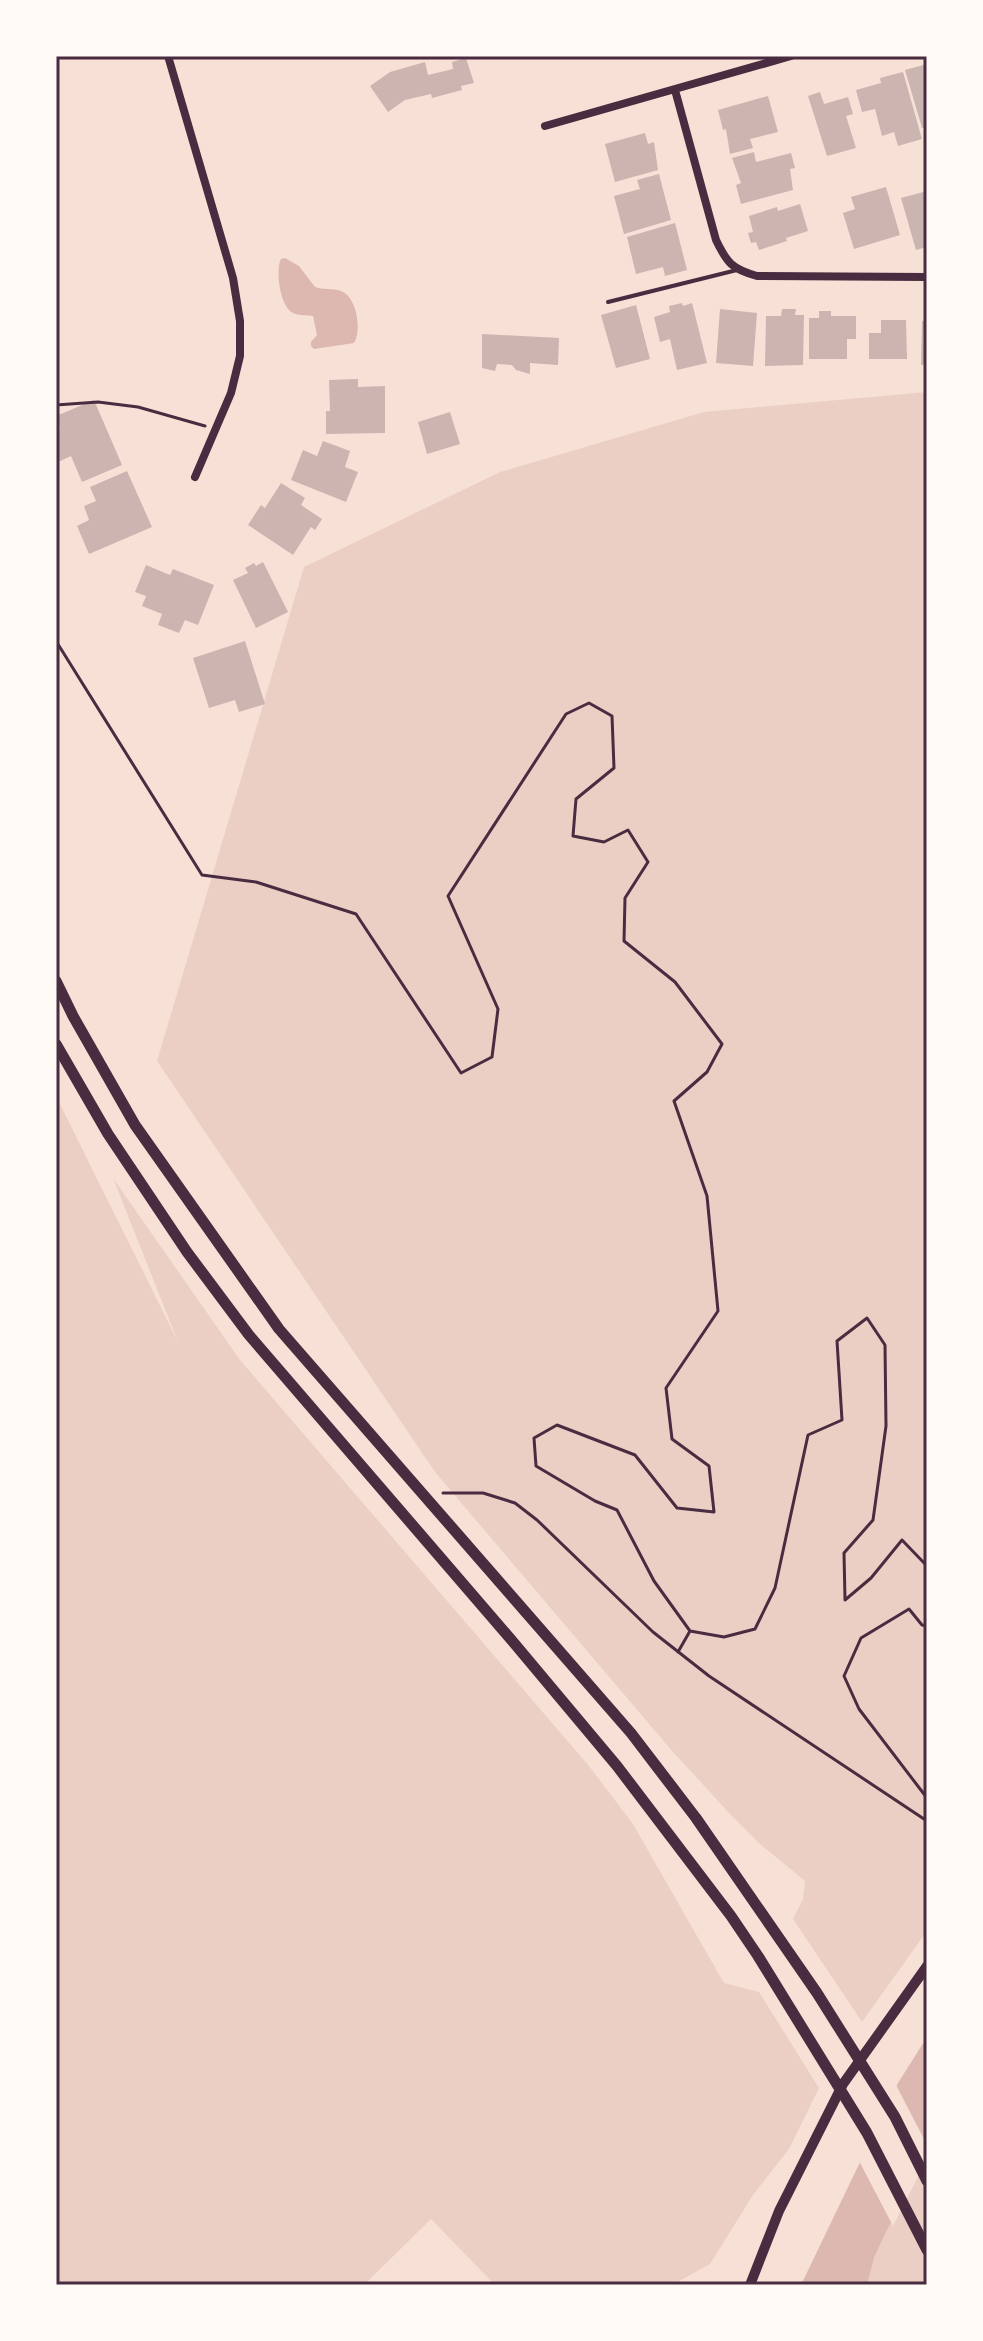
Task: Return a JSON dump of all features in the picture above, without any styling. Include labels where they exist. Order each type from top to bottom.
[{"type":"main road","points":[[56,981],[135,1125],[279,1329],[631,1733],[696,1818],[817,1993],[895,2117],[927,2181]]},
{"type":"main road","points":[[56,1044],[117,1147],[187,1252],[249,1335],[617,1766],[731,1916],[867,2133],[927,2250]]},
{"type":"street","points":[[168,56],[233,278],[240,321],[240,356],[231,393],[195,477]]},
{"type":"street","points":[[751,56],[754,67]]},
{"type":"street","points":[[545,126],[791,56]]},
{"type":"street","points":[[675,90],[716,240],[724,258],[737,270],[757,276],[927,277]]},
{"type":"street","points":[[750,2285],[779,2211],[843,2084],[927,1966]]},
{"type":"lane","points":[[608,302],[737,270]]},
{"type":"path","points":[[56,405],[98,402],[138,407],[216,429]]},
{"type":"path","points":[[56,641],[202,875],[256,882],[356,914],[461,1073],[492,1057],[498,1009],[448,896],[566,714],[589,703],[612,716],[614,768],[576,799],[573,836],[604,842],[628,830],[648,862],[625,898],[624,941],[675,982],[722,1044],[707,1072],[674,1101],[707,1196],[718,1311],[666,1388],[672,1439],[709,1466],[714,1512],[677,1508],[635,1455],[557,1425],[534,1438],[536,1466],[595,1501],[617,1510],[654,1581],[690,1631],[724,1637],[755,1629],[775,1588],[808,1435],[842,1420],[837,1341],[867,1318],[885,1345],[886,1426],[873,1520],[844,1553],[845,1600],[871,1578],[902,1540],[927,1566]]},
{"type":"path","points":[[422,1493],[483,1493],[515,1503],[537,1520],[653,1632],[709,1676],[927,1821]]},
{"type":"path","points":[[927,1626],[922,1625],[909,1609],[861,1638],[844,1676],[859,1709],[927,1798]]},
{"type":"path","points":[[678,1652],[690,1631]]},
{"type":"shaded area","points":[[285,258],[299,266],[315,287],[341,291],[351,300],[358,322],[354,343],[314,349],[311,346],[317,335],[313,316],[293,313],[282,296],[279,264]]},
{"type":"shaded area","points":[[927,392],[927,1931],[862,2022],[793,1919],[803,1899],[805,1881],[760,1844],[673,1752],[435,1472],[157,1061],[304,567],[500,472],[704,412]]},
{"type":"shaded area","points":[[56,1096],[178,1342],[113,1178],[240,1360],[589,1766],[633,1824],[724,1983],[759,1992],[819,2088],[789,2149],[753,2195],[710,2264],[672,2285],[495,2285],[431,2219],[364,2285],[56,2285]]},
{"type":"shaded area","points":[[927,2037],[927,2151],[874,2258],[867,2285],[801,2285],[898,2083]]},
{"type":"shaded area","points":[[927,2151],[927,2285],[867,2285],[884,2234]]},
{"type":"pier","points":[[894,2081],[927,2145],[927,2159],[893,2226],[857,2157]]},
{"type":"building","points":[[466,58],[474,83],[461,86],[462,90],[432,98],[431,94],[405,100],[388,112],[370,86],[390,72],[425,62],[428,75],[453,69],[452,62]]},
{"type":"building","points":[[927,64],[927,127],[922,128],[905,70]]},
{"type":"building","points":[[903,72],[922,139],[898,146],[894,132],[882,136],[875,109],[862,112],[856,90],[881,83],[880,78]]},
{"type":"building","points":[[820,92],[824,104],[848,97],[853,114],[846,116],[856,148],[827,156],[808,96]]},
{"type":"building","points":[[768,96],[778,132],[750,139],[753,148],[730,154],[726,129],[723,130],[718,110]]},
{"type":"building","points":[[645,133],[648,144],[654,142],[658,170],[615,182],[605,144]]},
{"type":"building","points":[[754,152],[756,162],[791,153],[795,168],[790,169],[793,190],[741,204],[736,185],[741,183],[732,158]]},
{"type":"building","points":[[659,174],[671,220],[624,234],[614,196],[640,189],[637,180]]},
{"type":"building","points":[[886,187],[900,235],[854,249],[843,213],[855,209],[851,197]]},
{"type":"building","points":[[927,191],[927,247],[916,250],[901,198]]},
{"type":"building","points":[[800,204],[808,231],[759,250],[756,242],[751,243],[748,233],[753,232],[749,216]]},
{"type":"building","points":[[675,223],[687,270],[665,276],[663,267],[636,274],[627,237]]},
{"type":"building","points":[[682,303],[683,306],[692,303],[707,363],[677,370],[670,339],[660,342],[654,317],[670,312],[669,306]]},
{"type":"building","points":[[636,305],[650,359],[616,368],[601,315]]},
{"type":"building","points":[[720,309],[757,313],[753,366],[716,363]]},
{"type":"building","points":[[782,309],[796,309],[795,315],[804,315],[803,365],[765,366],[766,316],[781,316]]},
{"type":"building","points":[[819,311],[831,311],[831,316],[856,316],[856,339],[847,339],[847,359],[809,359],[809,318],[819,318]]},
{"type":"building","points":[[881,320],[906,320],[907,359],[869,359],[869,333],[881,333]]},
{"type":"building","points":[[922,321],[927,321],[927,365],[921,365]]},
{"type":"building","points":[[482,334],[559,338],[558,365],[530,363],[530,374],[516,370],[512,365],[497,364],[495,371],[482,368]]},
{"type":"building","points":[[358,379],[358,387],[385,386],[385,433],[326,434],[326,411],[330,411],[329,380]]},
{"type":"building","points":[[94,400],[122,465],[82,482],[71,456],[58,462],[56,458],[56,432],[60,430],[56,416]]},
{"type":"building","points":[[450,412],[460,444],[427,454],[418,422]]},
{"type":"building","points":[[323,441],[350,451],[345,467],[358,472],[346,502],[291,480],[303,450],[317,456]]},
{"type":"building","points":[[127,471],[152,527],[89,554],[77,526],[89,520],[84,506],[96,501],[90,487]]},
{"type":"building","points":[[281,483],[305,498],[301,505],[322,519],[315,530],[311,527],[293,555],[248,525],[261,505],[265,508]]},
{"type":"building","points":[[263,562],[288,612],[256,628],[233,580],[248,573],[245,568]]},
{"type":"building","points":[[146,565],[170,575],[173,569],[214,585],[198,625],[185,620],[179,633],[158,625],[162,614],[142,606],[146,596],[135,592]]},
{"type":"building","points":[[245,641],[265,704],[239,712],[235,700],[209,708],[193,658]]}]
